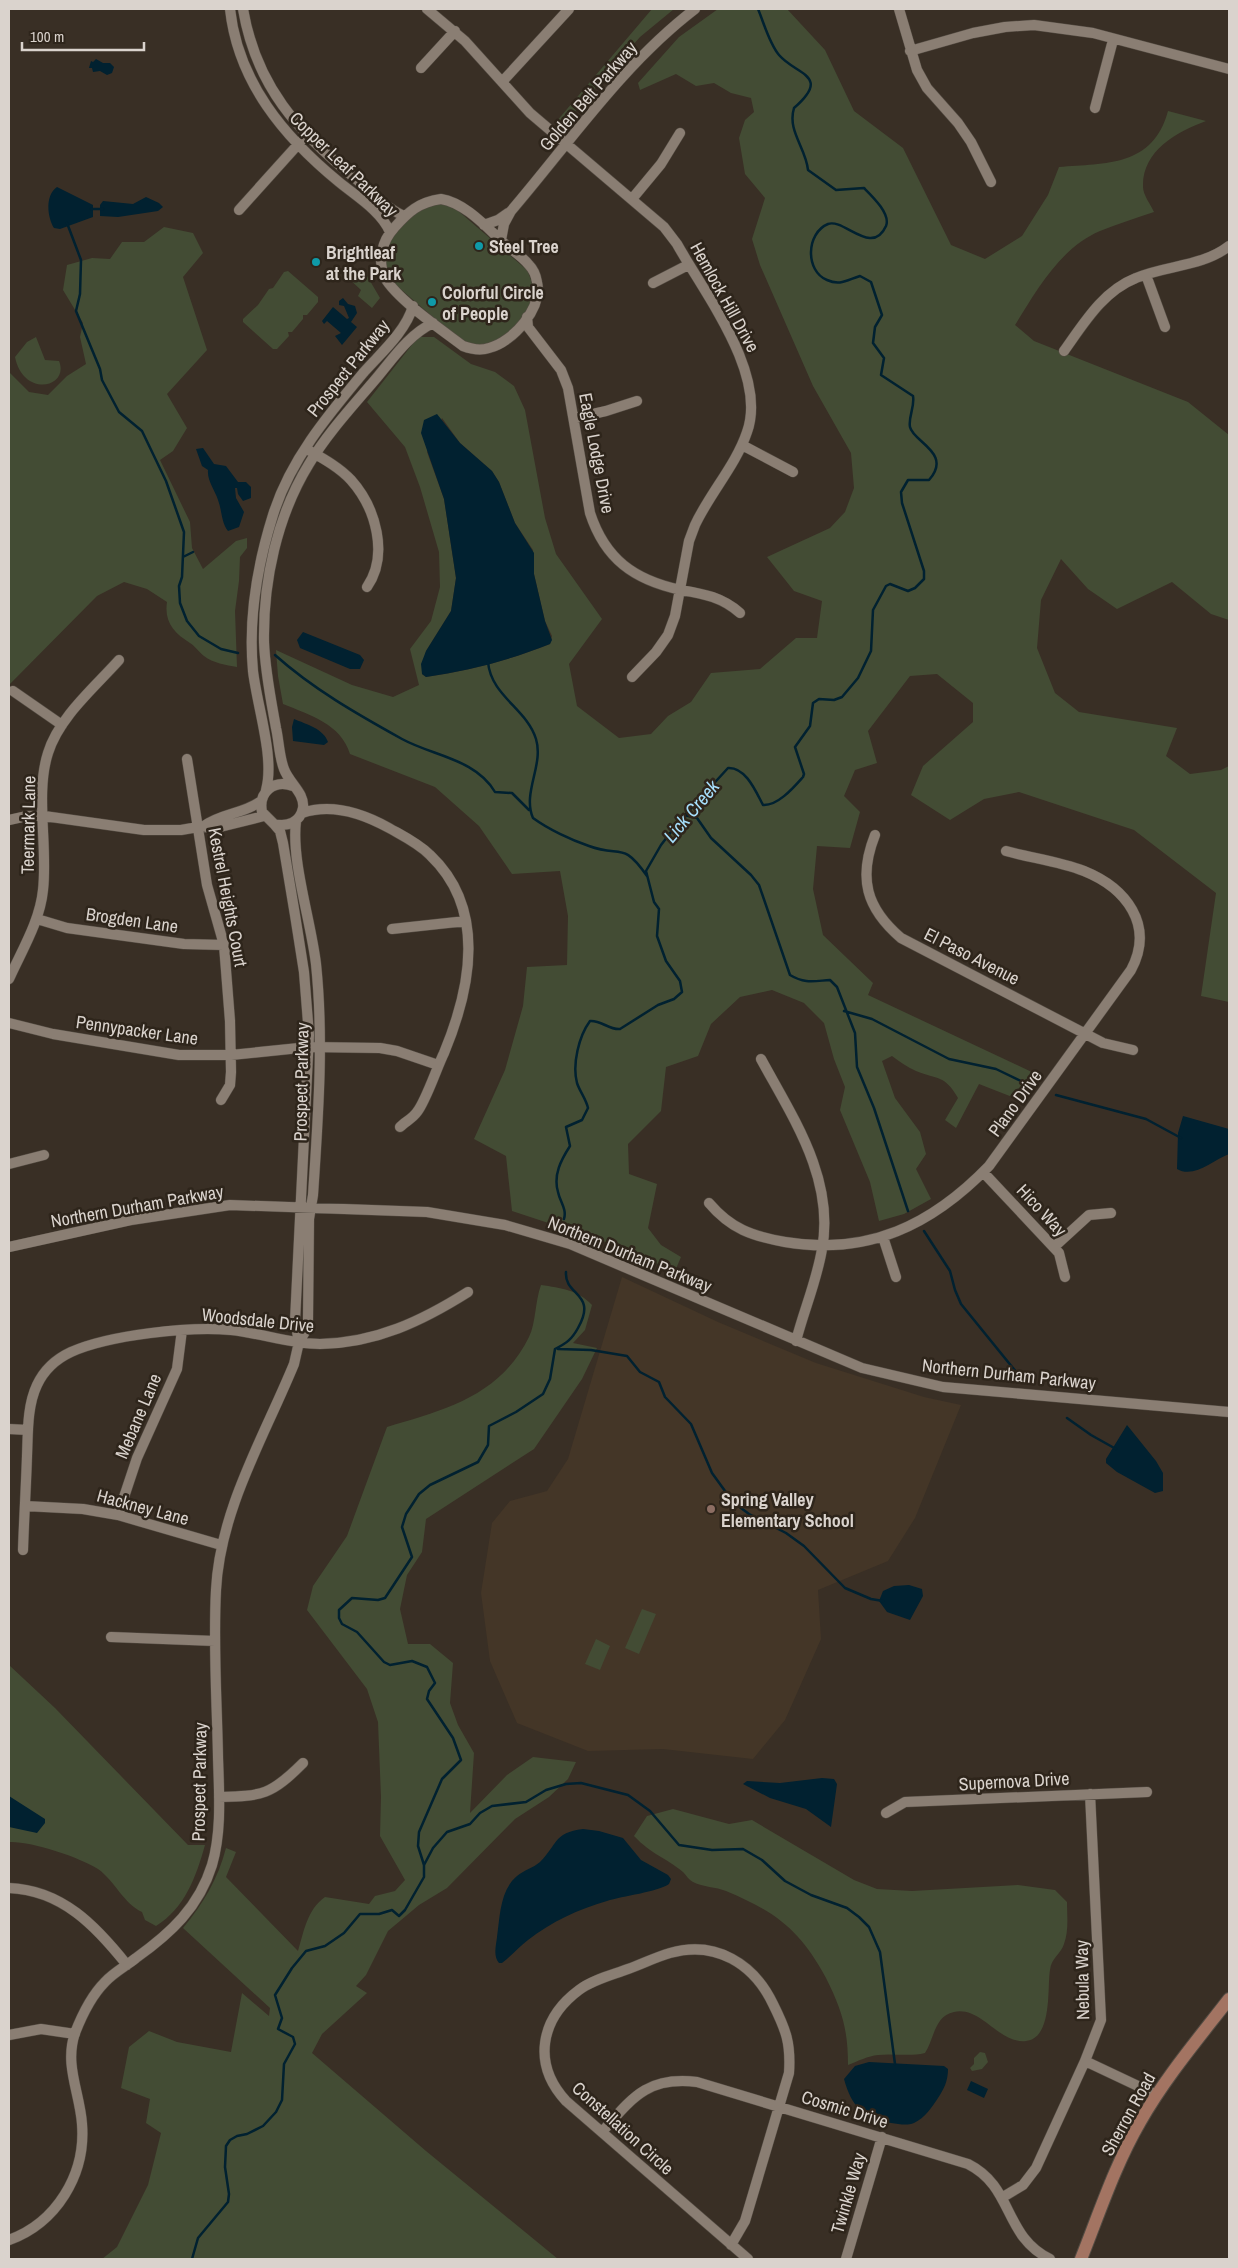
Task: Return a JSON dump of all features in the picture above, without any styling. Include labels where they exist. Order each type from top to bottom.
[{"type":"main road","name":"Sherron Road","points":[[1081,2259],[1129,2143],[1157,2095],[1229,1999]]},
{"type":"street","name":"Copper Leaf Parkway","points":[[230,9],[238,47],[248,73],[274,118],[297,145],[370,208],[387,225],[390,232]]},
{"type":"street","name":"Copper Leaf Parkway","points":[[243,9],[251,43],[260,66],[286,112],[306,136],[378,198],[404,216]]},
{"type":"street","name":"Hemlock Hill Drive","points":[[428,9],[455,31],[530,113],[664,227],[729,334],[746,371],[752,397],[752,412],[742,445],[695,525],[689,541],[675,616],[668,635],[656,652],[632,677]]},
{"type":"street","points":[[502,82],[569,9]]},
{"type":"street","name":"Golden Belt Parkway","points":[[501,240],[504,224],[511,211],[567,143],[637,62],[673,26],[695,9]]},
{"type":"street","points":[[899,9],[917,70],[927,88],[958,123],[971,142],[991,182]]},
{"type":"street","points":[[910,51],[973,33],[1024,26],[1060,27],[1093,33],[1113,40],[1229,69]]},
{"type":"street","points":[[421,68],[455,31]]},
{"type":"street","points":[[1095,108],[1113,40]]},
{"type":"street","points":[[632,199],[661,164],[680,133]]},
{"type":"street","points":[[239,210],[306,136]]},
{"type":"street","points":[[441,199],[461,207],[484,225],[529,265],[538,284],[537,298],[527,317],[511,336],[489,348],[472,349],[463,346],[433,323],[391,286],[381,267],[383,246],[390,232],[404,216],[421,203],[441,199]]},
{"type":"street","name":"Golden Belt Parkway","points":[[484,225],[498,220],[511,211]]},
{"type":"street","points":[[1064,350],[1099,303],[1118,288],[1136,278],[1202,260],[1229,246]]},
{"type":"street","points":[[653,283],[688,265]]},
{"type":"street","points":[[1146,275],[1165,327]]},
{"type":"street","name":"Prospect Parkway","points":[[261,801],[266,790],[270,771],[255,687],[251,644],[254,601],[263,547],[285,483],[305,449],[338,404],[404,325],[413,306]]},
{"type":"street","name":"Eagle Lodge Drive","points":[[527,317],[528,327],[535,339],[561,370],[568,388],[590,513],[601,540],[615,558],[633,572],[658,584],[709,595],[728,602],[740,613]]},
{"type":"street","name":"Prospect Parkway","points":[[305,1206],[313,1195],[321,1048],[316,964],[295,842],[303,800],[283,768],[268,685],[264,643],[265,610],[275,550],[285,515],[296,488],[315,455],[331,431],[414,334],[433,323]]},
{"type":"street","points":[[511,336],[520,335],[535,339]]},
{"type":"street","points":[[574,418],[606,411],[637,401]]},
{"type":"street","points":[[742,445],[793,472]]},
{"type":"street","points":[[305,449],[349,478],[364,498],[374,524],[379,558],[375,575],[367,587]]},
{"type":"street","name":"Teermark Lane","points":[[9,979],[37,919],[43,890],[44,816],[42,787],[48,752],[62,725],[119,660]]},
{"type":"street","points":[[13,691],[62,725]]},
{"type":"street","name":"Kestrel Heights Court","points":[[187,759],[201,827],[207,885],[224,945],[231,1055],[230,1085],[222,1100]]},
{"type":"street","points":[[266,790],[279,784],[295,788],[324,808],[368,818],[423,849],[450,878],[461,900],[466,921],[468,960],[464,996],[456,1022],[418,1112],[400,1126]]},
{"type":"street","points":[[9,820],[27,816],[44,816],[144,830],[181,830],[201,827],[212,829],[264,816],[261,801],[248,810],[210,821],[201,827]]},
{"type":"street","points":[[274,824],[286,826],[299,817],[324,808]]},
{"type":"street","name":"Prospect Parkway","points":[[9,2240],[27,2233],[47,2217],[63,2197],[73,2178],[80,2157],[82,2124],[71,2060],[75,2034],[87,2006],[105,1981],[177,1925],[192,1909],[199,1897],[212,1864],[218,1835],[219,1797],[215,1641],[216,1590],[221,1545],[233,1506],[294,1364],[299,1342],[295,1321],[305,1206],[309,1047],[304,972],[283,843],[280,831],[264,816]]},
{"type":"street","name":"El Paso Avenue","points":[[875,835],[865,869],[866,883],[875,909],[890,929],[915,946],[1108,1044],[1133,1050]]},
{"type":"street","name":"Plano Drive","points":[[709,1203],[723,1220],[738,1228],[778,1241],[823,1247],[883,1237],[933,1214],[967,1189],[983,1172],[1086,1033],[1135,962],[1141,936],[1133,910],[1120,894],[1084,871],[1006,852]]},
{"type":"street","name":"Brogden Lane","points":[[37,919],[67,928],[106,934],[184,944],[224,945]]},
{"type":"street","points":[[392,928],[466,921]]},
{"type":"street","name":"Pennypacker Lane","points":[[9,1023],[53,1034],[171,1053],[231,1055],[309,1047],[380,1048],[397,1050],[438,1065]]},
{"type":"street","points":[[761,1059],[817,1170],[824,1206],[823,1247],[796,1341]]},
{"type":"street","points":[[9,1164],[44,1155]]},
{"type":"street","name":"Hico Way","points":[[983,1172],[1059,1253],[1064,1277]]},
{"type":"street","name":"Northern Durham Parkway","points":[[9,1247],[131,1220],[230,1205],[305,1206],[427,1212],[487,1221],[531,1232],[610,1260],[862,1368],[943,1387],[1229,1412]]},
{"type":"street","points":[[1054,1247],[1088,1215],[1111,1213]]},
{"type":"street","points":[[883,1237],[896,1278]]},
{"type":"street","name":"Woodsdale Drive","points":[[23,1550],[28,1430],[35,1388],[42,1376],[56,1360],[72,1352],[121,1339],[182,1330],[232,1330],[299,1342],[321,1344],[341,1342],[395,1330],[436,1312],[468,1292]]},
{"type":"street","name":"Mebane Lane","points":[[118,1515],[137,1458],[177,1368],[182,1330]]},
{"type":"street","points":[[9,1429],[28,1430]]},
{"type":"street","name":"Hackney Lane","points":[[25,1506],[62,1507],[118,1515],[221,1545]]},
{"type":"street","points":[[111,1637],[215,1641]]},
{"type":"street","points":[[219,1797],[250,1796],[267,1792],[281,1785],[303,1763]]},
{"type":"street","name":"Supernova Drive","points":[[886,1813],[906,1802],[1147,1792]]},
{"type":"street","name":"Nebula Way","points":[[1003,2197],[1023,2185],[1036,2168],[1099,2028],[1102,2011],[1090,1794]]},
{"type":"street","points":[[9,1888],[32,1892],[63,1903],[96,1929],[127,1965]]},
{"type":"street","name":"Constellation Circle","points":[[731,2245],[745,2221],[789,2073],[791,2050],[787,2031],[758,1978],[746,1966],[728,1956],[692,1950],[672,1952],[580,1989],[557,2009],[546,2032],[544,2055],[548,2076],[555,2089],[602,2132],[731,2245],[748,2259]]},
{"type":"street","points":[[9,2036],[41,2029],[75,2034]]},
{"type":"street","points":[[1085,2060],[1157,2095]]},
{"type":"street","name":"Cosmic Drive","points":[[602,2132],[632,2097],[649,2086],[663,2082],[697,2082],[882,2137],[982,2170],[1003,2197],[1017,2231],[1024,2241],[1038,2253],[1050,2259]]},
{"type":"street","name":"Twinkle Way","points":[[846,2259],[882,2137]]},
{"type":"shaded area","name":"Spring Valley Elementary School","points":[[622,1277],[718,1322],[816,1363],[924,1397],[961,1405],[915,1518],[888,1561],[818,1590],[821,1639],[785,1720],[753,1759],[663,1749],[588,1751],[517,1723],[490,1661],[481,1593],[492,1523],[510,1501],[547,1491],[568,1459]]},
{"type":"green space","points":[[652,9],[674,9],[640,37],[566,122],[556,122]]},
{"type":"green space","points":[[718,9],[787,9],[825,50],[854,111],[903,148],[951,245],[985,259],[1022,236],[1048,195],[1059,167],[1110,162],[1139,152],[1151,143],[1161,129],[1168,111],[1206,121],[1173,137],[1155,153],[1148,163],[1144,174],[1143,190],[1154,212],[1100,231],[1086,238],[1073,248],[1061,259],[1041,284],[1015,325],[1034,341],[1188,402],[1229,435],[1229,620],[1211,614],[1172,582],[1117,609],[1088,589],[1061,559],[1041,600],[1037,648],[1055,693],[1079,712],[1177,728],[1166,756],[1190,774],[1221,770],[1229,766],[1229,1002],[1201,996],[1216,893],[1134,830],[1019,792],[984,799],[950,820],[911,795],[923,766],[973,722],[973,703],[937,674],[910,676],[868,731],[877,763],[855,770],[844,796],[860,812],[850,848],[817,846],[813,889],[823,935],[873,983],[868,995],[1036,1074],[1020,1100],[979,1084],[956,1128],[945,1120],[958,1098],[949,1085],[940,1079],[903,1064],[892,1056],[882,1061],[895,1098],[920,1132],[926,1154],[916,1169],[931,1199],[904,1214],[879,1221],[870,1182],[840,1110],[845,1087],[834,1059],[824,1023],[804,1003],[772,990],[740,997],[711,1024],[698,1056],[666,1067],[661,1111],[628,1144],[629,1174],[657,1184],[648,1228],[661,1245],[681,1257],[675,1271],[603,1241],[512,1211],[506,1156],[474,1139],[505,1070],[523,1006],[527,967],[567,965],[568,916],[560,871],[512,874],[479,826],[435,787],[350,754],[340,735],[332,728],[314,717],[283,704],[276,650],[352,685],[393,697],[419,685],[410,649],[431,621],[440,587],[439,552],[420,487],[405,447],[367,402],[418,337],[434,337],[471,364],[495,372],[514,386],[525,410],[545,518],[556,554],[602,619],[569,664],[577,706],[619,738],[651,734],[668,716],[691,702],[711,673],[760,669],[796,638],[817,638],[822,601],[794,591],[767,557],[830,528],[845,512],[854,488],[851,453],[813,386],[760,265],[752,239],[765,198],[745,174],[739,138],[745,120],[754,112],[751,98],[731,93],[714,83],[696,86],[676,74],[640,90],[638,83],[679,37]],"holes":[[[442,418],[460,443],[492,471],[499,482],[515,523],[533,550],[534,574],[545,621],[552,636],[550,644],[520,655],[474,668],[426,677],[422,674],[426,651],[451,611],[456,578],[444,499],[427,452]]]},
{"type":"green space","points":[[433,204],[443,204],[456,209],[527,270],[533,289],[530,304],[515,326],[501,339],[493,343],[475,345],[455,336],[390,280],[383,260],[391,238],[412,214]]},
{"type":"green space","points":[[164,227],[193,233],[203,253],[183,277],[207,350],[167,394],[187,428],[173,451],[160,460],[190,522],[192,548],[203,569],[236,541],[247,538],[247,548],[240,557],[235,611],[237,667],[215,662],[204,656],[171,626],[166,609],[167,602],[147,589],[124,582],[97,596],[9,685],[9,372],[29,392],[48,395],[67,376],[86,364],[80,337],[83,323],[63,290],[67,265],[92,258],[110,259],[122,242],[144,242]]},
{"type":"green space","points":[[288,271],[318,297],[318,302],[307,315],[303,315],[303,319],[292,332],[288,332],[289,336],[277,349],[273,349],[243,322],[243,319],[258,305],[269,289],[273,288],[284,272]]},
{"type":"green space","points":[[353,271],[366,274],[380,298],[372,308],[358,296],[361,290],[347,277]]},
{"type":"green space","points":[[36,337],[45,360],[59,361],[61,370],[58,378],[52,382],[44,384],[35,383],[27,379],[20,370],[15,357],[27,342]]},
{"type":"green space","points":[[541,1285],[575,1293],[592,1305],[585,1330],[573,1343],[597,1348],[582,1379],[534,1449],[426,1519],[422,1552],[407,1575],[400,1609],[408,1644],[430,1644],[453,1663],[450,1703],[458,1725],[474,1753],[470,1813],[507,1775],[533,1757],[576,1762],[568,1779],[549,1797],[515,1819],[447,1888],[419,1905],[388,1931],[366,1975],[356,1986],[367,1993],[322,2034],[312,2053],[426,2151],[558,2259],[102,2259],[117,2247],[148,2185],[161,2133],[146,2123],[150,2099],[121,2088],[129,2047],[149,2031],[177,2042],[231,2052],[242,1993],[269,2016],[270,2008],[183,1928],[209,1891],[219,1870],[226,1848],[236,1852],[226,1877],[298,1951],[310,1915],[325,1897],[369,1904],[375,1896],[395,1891],[405,1880],[380,1836],[381,1797],[378,1722],[367,1689],[307,1610],[313,1586],[347,1536],[387,1427],[450,1407],[487,1387],[503,1374],[517,1357],[529,1337]]},
{"type":"green space","points":[[642,1609],[656,1614],[639,1654],[625,1648]]},
{"type":"green space","points":[[596,1639],[610,1646],[600,1670],[585,1664]]},
{"type":"green space","points":[[9,1665],[55,1708],[188,1845],[205,1845],[198,1869],[182,1901],[166,1919],[156,1926],[145,1920],[142,1912],[124,1898],[104,1874],[90,1864],[30,1844],[9,1842]]},
{"type":"green space","points":[[673,1809],[729,1824],[752,1820],[854,1880],[877,1889],[912,1891],[1018,1885],[1055,1890],[1067,1902],[1066,1939],[1051,1966],[1047,2011],[1041,2031],[1035,2038],[1026,2041],[1016,2040],[998,2032],[973,2014],[954,2012],[947,2014],[938,2023],[925,2053],[874,2056],[848,2065],[847,2041],[843,2020],[836,2000],[816,1961],[796,1935],[773,1915],[744,1899],[726,1891],[692,1881],[683,1872],[647,1848],[634,1836],[647,1816]]},
{"type":"green space","points":[[980,2052],[985,2053],[988,2062],[982,2069],[972,2071],[970,2068],[974,2064],[974,2058]]},
{"type":"water","points":[[96,59],[103,63],[110,63],[114,67],[112,73],[107,75],[100,71],[93,72],[92,68],[89,68],[91,61],[93,62]]},
{"type":"water","points":[[57,187],[93,205],[93,217],[60,229],[54,228],[48,206],[50,195]]},
{"type":"water","points":[[146,197],[163,207],[158,211],[118,217],[100,216],[100,205],[103,201],[133,204]]},
{"type":"water","points":[[343,298],[348,304],[355,306],[357,313],[351,322],[357,327],[342,345],[335,336],[341,333],[327,321],[324,324],[322,321],[333,307],[347,319],[349,318],[344,306],[339,305],[339,301]]},
{"type":"water","points":[[437,414],[460,443],[492,471],[499,482],[515,523],[534,553],[534,574],[545,621],[552,640],[550,644],[505,660],[458,672],[426,677],[422,674],[421,664],[426,651],[451,611],[456,578],[444,499],[421,433],[424,420]]},
{"type":"water","points":[[203,448],[214,464],[226,466],[238,482],[246,482],[251,487],[251,498],[243,501],[238,494],[237,488],[235,488],[236,498],[244,512],[239,527],[228,531],[226,527],[208,470],[202,466],[196,449]]},
{"type":"water","points":[[303,632],[360,655],[364,660],[360,669],[350,669],[300,648],[297,640]]},
{"type":"water","points":[[294,719],[319,730],[328,742],[324,745],[293,741],[292,727]]},
{"type":"water","points":[[1183,1116],[1229,1129],[1229,1154],[1197,1170],[1190,1172],[1177,1169],[1178,1133]]},
{"type":"water","points":[[1127,1425],[1156,1461],[1163,1473],[1163,1491],[1155,1493],[1117,1472],[1106,1463],[1106,1459]]},
{"type":"water","points":[[909,1585],[922,1589],[923,1596],[910,1620],[887,1612],[879,1601],[883,1591],[894,1586]]},
{"type":"water","points":[[822,1778],[834,1779],[837,1784],[831,1827],[806,1809],[770,1798],[743,1784],[747,1781],[780,1783]]},
{"type":"water","points":[[9,1796],[45,1819],[45,1823],[37,1833],[9,1827]]},
{"type":"water","points":[[583,1829],[599,1831],[623,1838],[641,1860],[668,1875],[671,1879],[669,1884],[657,1889],[597,1904],[576,1912],[546,1927],[502,1963],[499,1963],[495,1954],[500,1912],[507,1888],[517,1876],[540,1862],[561,1836]]},
{"type":"water","points":[[869,2062],[944,2066],[948,2069],[947,2077],[940,2095],[931,2109],[922,2118],[909,2124],[891,2123],[873,2118],[860,2110],[847,2089],[844,2079],[855,2066]]},
{"type":"water","points":[[971,2081],[988,2089],[984,2098],[967,2090]]},
{"type":"waterway","name":"Lick Creek","points":[[685,815],[728,768],[740,772],[750,781],[763,805],[780,799],[803,777],[804,774],[795,747],[810,726],[813,703],[819,699],[834,700],[842,697],[858,678],[871,651],[873,610],[886,586],[890,584],[908,591],[915,588],[924,579],[924,571],[902,503],[901,492],[908,480],[929,480],[935,471],[937,462],[930,449],[910,427],[913,396],[881,375],[884,358],[873,343],[875,327],[882,315],[871,282],[860,276],[844,282],[832,282],[820,275],[812,261],[812,243],[815,235],[828,224],[842,226],[858,234],[873,238],[880,235],[886,226],[886,216],[864,188],[836,190],[808,170],[807,162],[795,132],[793,116],[794,108],[810,89],[810,82],[807,77],[786,62],[775,50],[758,9]]},
{"type":"waterway","points":[[91,209],[103,209]]},
{"type":"waterway","points":[[67,223],[81,260],[80,294],[76,311],[100,369],[102,380],[119,412],[142,431],[166,481],[184,532],[182,577],[179,586],[180,603],[187,621],[199,636],[221,649],[238,653]]},
{"type":"waterway","points":[[183,557],[193,552]]},
{"type":"waterway","points":[[275,655],[320,690],[352,710],[414,745],[465,765],[477,772],[495,792],[512,793],[529,810]]},
{"type":"waterway","points":[[488,662],[496,684],[525,719],[536,739],[538,749],[530,799],[533,818],[582,844],[626,854],[639,865],[647,876]]},
{"type":"waterway","name":"Lick Creek","points":[[564,1219],[565,1212],[556,1180],[561,1162],[570,1146],[566,1127],[582,1120],[588,1108],[577,1083],[575,1067],[580,1042],[586,1027],[590,1021],[594,1021],[620,1029],[658,1005],[674,999],[682,992],[680,981],[666,961],[657,936],[659,909],[654,902],[646,871],[661,845],[684,815],[697,818],[711,838],[751,875],[759,885],[790,975],[805,981],[830,980],[837,987],[855,1033],[857,1067],[874,1108],[908,1211]]},
{"type":"waterway","points":[[844,1011],[872,1019],[949,1059],[996,1069],[1029,1085]]},
{"type":"waterway","points":[[1056,1095],[1146,1119],[1181,1138]]},
{"type":"waterway","points":[[924,1231],[950,1271],[961,1304],[1021,1378]]},
{"type":"waterway","name":"Lick Creek","points":[[192,2259],[198,2238],[228,2202],[229,2194],[225,2167],[226,2146],[230,2140],[237,2136],[247,2134],[263,2126],[276,2112],[282,2100],[284,2064],[295,2044],[293,2037],[278,2029],[282,2018],[275,1995],[292,1968],[306,1951],[325,1946],[344,1933],[360,1914],[379,1914],[392,1910],[399,1916],[405,1910],[424,1877],[424,1865],[418,1846],[419,1832],[442,1779],[461,1760],[453,1738],[427,1699],[429,1691],[435,1683],[427,1667],[412,1661],[390,1665],[384,1662],[357,1632],[342,1624],[339,1618],[339,1610],[352,1598],[378,1600],[385,1598],[412,1557],[402,1527],[406,1514],[419,1494],[430,1485],[478,1462],[488,1445],[489,1426],[516,1412],[543,1394],[550,1379],[555,1349],[571,1338],[583,1317],[584,1308],[582,1301],[570,1286],[566,1272]]},
{"type":"waterway","points":[[558,1349],[591,1350],[627,1356],[640,1372],[659,1382],[665,1397],[691,1424],[712,1473],[733,1502],[749,1514],[786,1533],[804,1546],[845,1588],[871,1599],[883,1601]]},
{"type":"waterway","points":[[1067,1418],[1091,1435],[1116,1449]]},
{"type":"waterway","points":[[424,1865],[433,1848],[447,1832],[470,1824],[480,1813],[492,1806],[526,1802],[546,1790],[566,1784],[581,1783],[628,1795],[650,1811],[679,1845],[712,1850],[743,1849],[762,1860],[785,1881],[811,1895],[847,1908],[869,1927],[880,1952],[895,2064]]},
{"type":"place","name":"Steel Tree","points":[[479,246]]},
{"type":"place","name":"Brightleaf at the Park","points":[[316,262]]},
{"type":"place","name":"Colorful Circle of People","points":[[432,302]]},
{"type":"place","name":"Spring Valley Elementary School","points":[[711,1509]]}]
